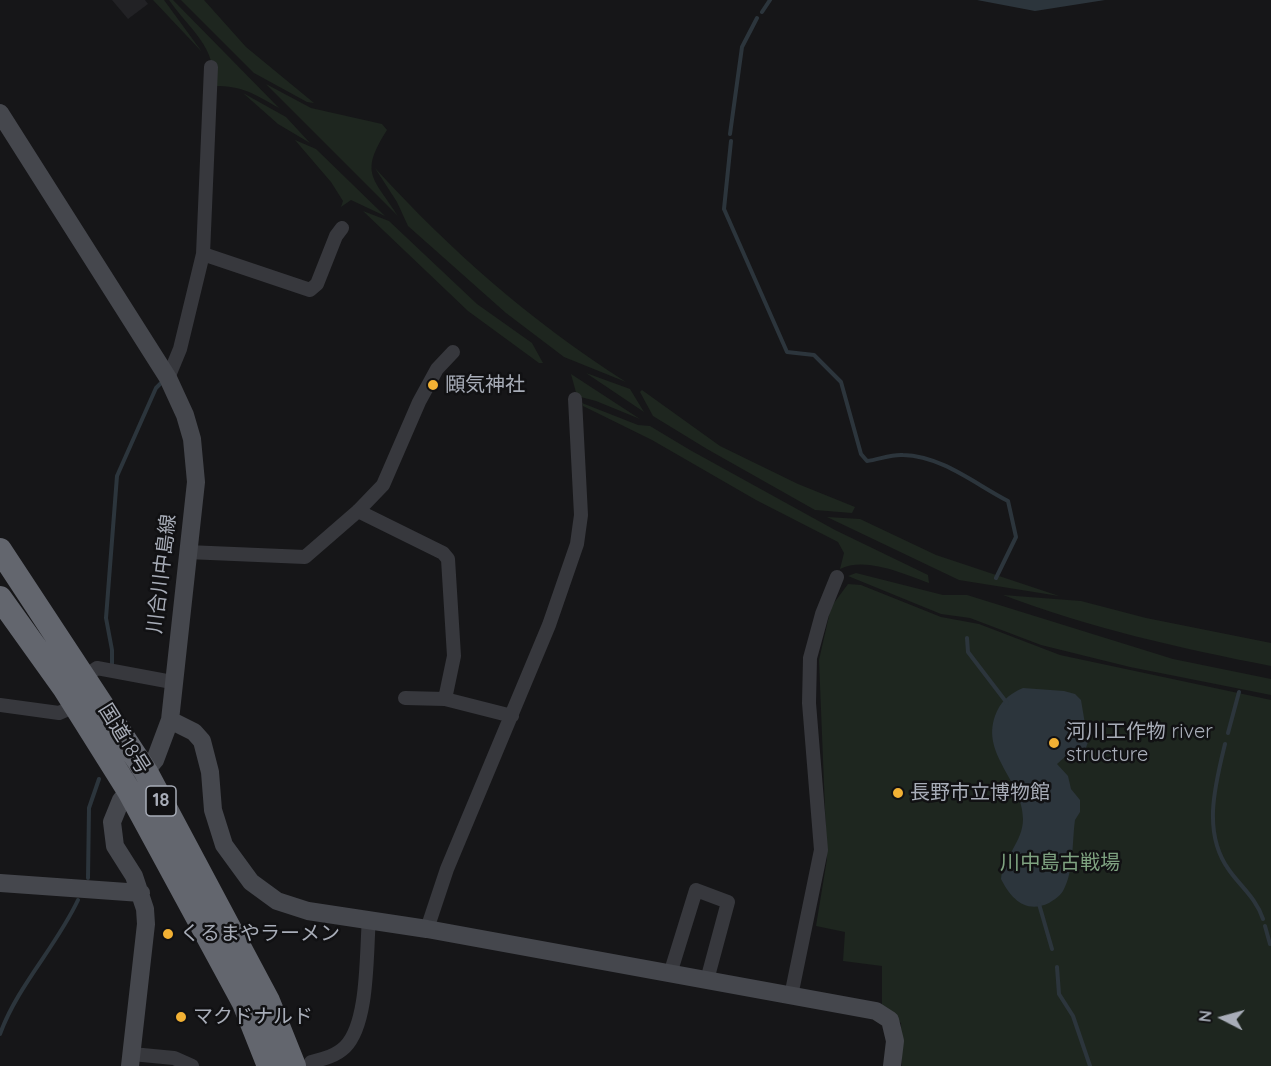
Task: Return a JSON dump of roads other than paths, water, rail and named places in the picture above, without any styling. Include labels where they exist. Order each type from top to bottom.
[{"type":"highway","name":"国道18号","points":[[0,550],[146,772],[303,1064]]},
{"type":"highway","name":"国道18号","points":[[0,598],[75,706],[129,791],[244,1003],[269,1066]]},
{"type":"street","points":[[168,378],[180,349],[203,254],[211,67]]},
{"type":"street","name":"川合川中島線","points":[[0,113],[168,378],[185,415],[194,460],[196,482],[172,682],[170,720],[155,760],[129,791],[113,815],[113,838],[141,893],[146,924],[131,1060]]},
{"type":"street","points":[[203,254],[310,290],[317,284],[336,236],[342,228]]},
{"type":"street","points":[[188,552],[305,557],[358,511],[383,484],[419,402],[437,369],[453,352]]},
{"type":"street","points":[[427,929],[447,869],[549,625],[577,544],[581,515],[575,399]]},
{"type":"street","points":[[358,511],[443,553],[448,559],[453,656],[445,699]]},
{"type":"street","points":[[791,996],[821,850],[809,703],[810,658],[822,614],[837,578]]},
{"type":"street","points":[[84,677],[97,668],[172,682]]},
{"type":"street","points":[[405,698],[445,699],[512,716]]},
{"type":"street","points":[[0,705],[59,713],[75,706]]},
{"type":"street","points":[[170,720],[194,732],[202,741],[207,752],[218,829],[224,844],[251,882],[277,902],[294,907],[876,1011],[890,1020],[895,1041],[892,1066]]},
{"type":"street","points":[[0,883],[141,893]]},
{"type":"street","points":[[670,974],[696,890],[728,902],[706,980]]},
{"type":"street","points":[[303,1064],[338,1053],[354,1034],[361,1012],[369,920]]},
{"type":"street","points":[[131,1060],[174,1058],[192,1066]]},
{"type":"waterway","points":[[762,12],[770,0]]},
{"type":"waterway","points":[[730,134],[742,47],[757,18]]},
{"type":"waterway","points":[[731,141],[724,209],[787,352],[814,355],[841,382],[861,454],[867,461],[898,455],[931,460],[958,472],[1008,501],[1016,537],[996,578]]},
{"type":"waterway","points":[[112,667],[112,650],[106,618],[117,476],[156,388],[161,383]]},
{"type":"waterway","points":[[967,638],[968,652],[1007,703]]},
{"type":"waterway","points":[[1228,733],[1239,692]]},
{"type":"waterway","points":[[1225,744],[1213,808],[1216,840],[1229,870],[1252,899],[1263,919]]},
{"type":"waterway","points":[[88,878],[89,808],[99,779]]},
{"type":"waterway","points":[[0,1034],[17,999],[78,900]]},
{"type":"waterway","points":[[1039,904],[1052,949]]},
{"type":"waterway","points":[[1265,926],[1270,944]]},
{"type":"waterway","points":[[1057,967],[1059,994],[1073,1016],[1090,1066]]},
{"type":"place","name":"頥気神社","points":[[433,385]]},
{"type":"place","name":"河川工作物 river structure","points":[[1054,743]]},
{"type":"place","name":"長野市立博物館","points":[[898,793]]},
{"type":"place","name":"くるまやラーメン","points":[[168,934]]},
{"type":"place","name":"マクドナルド","points":[[181,1017]]},
{"type":"park label","name":"川中島古戦場","points":[[1060,863]]}]
